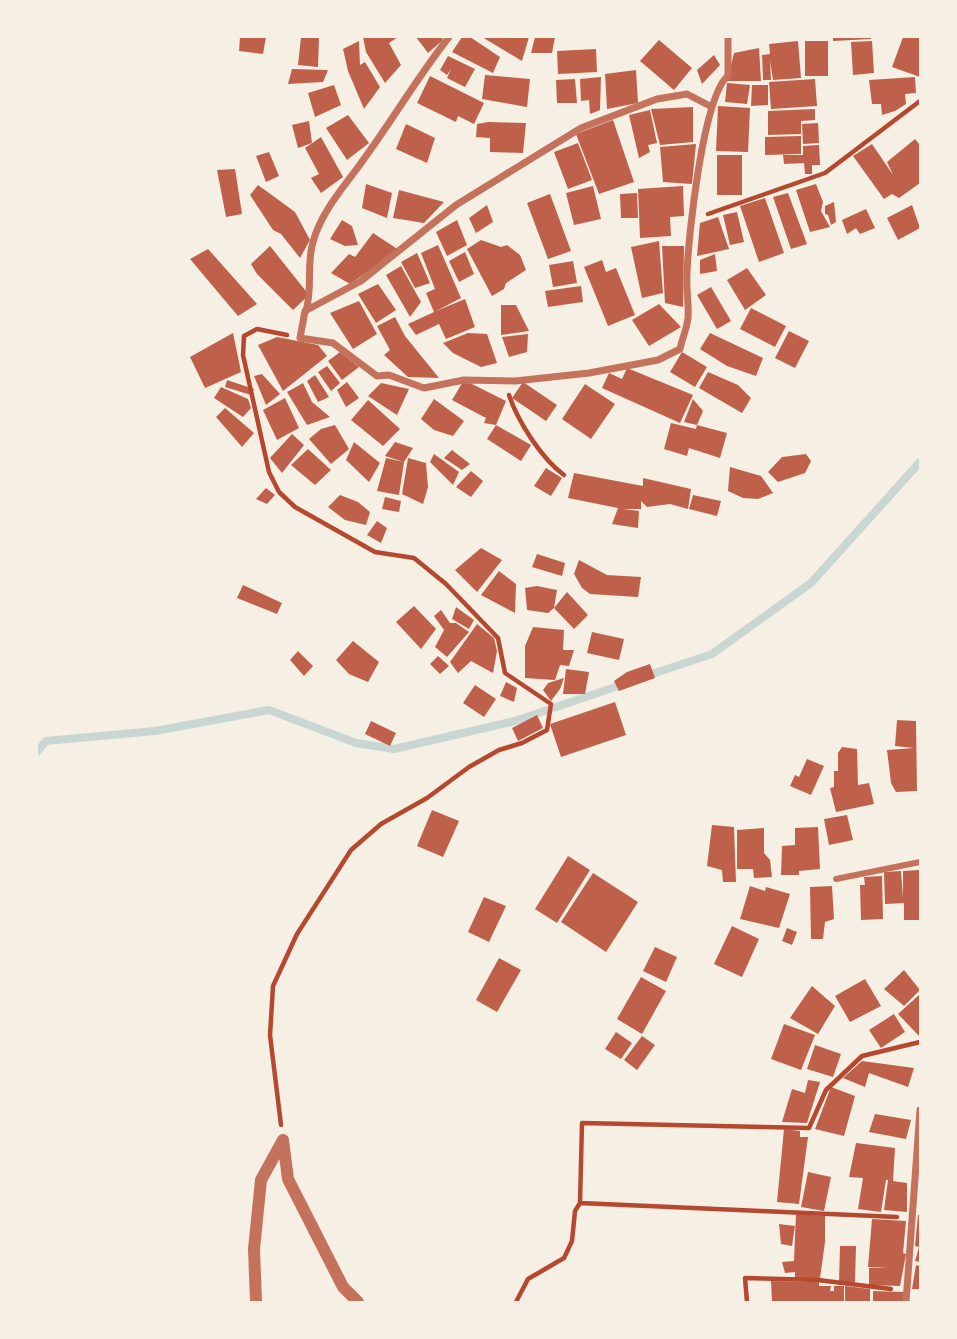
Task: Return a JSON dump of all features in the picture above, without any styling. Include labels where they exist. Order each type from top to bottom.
[{"type":"street","points":[[449,37],[423,68],[366,157],[325,212],[313,242],[309,268],[312,290],[300,338],[333,343],[377,376],[389,375],[424,388],[464,380],[505,380],[589,373],[658,360],[680,349],[688,318],[687,274],[698,172],[712,107],[722,80],[728,76],[728,37]]},
{"type":"street","points":[[306,312],[361,281],[465,199],[581,128],[657,100],[687,94],[712,107]]},
{"type":"street","points":[[836,879],[920,862]]},
{"type":"street","points":[[906,1302],[920,1110]]},
{"type":"street","points":[[256,1302],[254,1248],[261,1180],[284,1140]]},
{"type":"street","points":[[284,1140],[288,1179],[343,1287],[358,1302]]},
{"type":"path","points":[[691,222],[723,207],[825,173],[920,101]]},
{"type":"path","points":[[284,1140],[272,1059],[273,986],[297,934],[351,850],[381,824],[428,798],[499,750],[522,743],[547,730],[551,704],[505,673],[498,638],[446,584],[414,558],[375,552],[295,507],[279,492],[269,472],[243,355],[244,337],[257,329],[300,338]]},
{"type":"path","points":[[505,380],[524,429],[546,454],[550,464],[564,475]]},
{"type":"path","points":[[516,1302],[528,1279],[564,1258],[572,1241],[575,1211],[580,1203],[582,1123],[809,1128],[826,1090],[862,1056],[920,1042]]},
{"type":"path","points":[[580,1203],[752,1208],[912,1218]]},
{"type":"path","points":[[747,1302],[745,1278],[818,1280],[906,1289]]},
{"type":"building","points":[[240,37],[266,37],[263,54],[239,51]]},
{"type":"building","points":[[301,37],[319,37],[318,67],[298,65]]},
{"type":"building","points":[[363,37],[398,37],[389,43],[401,65],[385,83],[366,52]]},
{"type":"building","points":[[416,37],[441,37],[443,40],[428,53]]},
{"type":"building","points":[[462,37],[470,37],[500,57],[493,73],[452,52]]},
{"type":"building","points":[[482,37],[529,37],[522,61]]},
{"type":"building","points":[[535,37],[555,37],[552,53],[531,53]]},
{"type":"building","points":[[833,37],[871,37],[871,39],[833,41]]},
{"type":"building","points":[[903,37],[920,37],[920,77],[892,67]]},
{"type":"building","points":[[659,40],[692,68],[674,90],[640,61]]},
{"type":"building","points":[[359,41],[360,65],[365,62],[380,87],[364,109],[348,71],[343,49]]},
{"type":"building","points":[[798,41],[801,78],[773,80],[770,61],[771,80],[763,80],[762,55],[770,54],[769,44]]},
{"type":"building","points":[[805,41],[828,41],[828,76],[805,76]]},
{"type":"building","points":[[872,41],[874,73],[853,75],[851,42]]},
{"type":"building","points":[[759,48],[761,81],[727,81],[734,53]]},
{"type":"building","points":[[596,49],[597,72],[558,74],[557,51]]},
{"type":"building","points":[[714,55],[720,65],[702,84],[697,70]]},
{"type":"building","points":[[448,56],[475,69],[465,87],[447,78],[451,69],[447,75],[440,70]]},
{"type":"building","points":[[292,69],[328,70],[323,82],[288,84]]},
{"type":"building","points":[[636,70],[638,103],[607,109],[605,74]]},
{"type":"building","points":[[485,75],[530,79],[527,107],[482,99]]},
{"type":"building","points":[[430,76],[484,103],[474,124],[458,116],[456,122],[417,103]]},
{"type":"building","points":[[601,77],[600,110],[590,114],[589,100],[581,101],[580,79]]},
{"type":"building","points":[[915,77],[916,93],[905,94],[906,104],[895,111],[882,115],[881,104],[872,104],[869,80]]},
{"type":"building","points":[[575,79],[577,103],[557,103],[556,80]]},
{"type":"building","points":[[815,79],[817,106],[771,109],[769,82]]},
{"type":"building","points":[[727,83],[750,85],[747,104],[725,102]]},
{"type":"building","points":[[334,85],[341,105],[315,117],[308,93]]},
{"type":"building","points":[[752,85],[768,85],[768,105],[751,106]]},
{"type":"building","points":[[718,106],[750,108],[748,152],[716,151]]},
{"type":"building","points":[[693,107],[693,142],[660,145],[651,109]]},
{"type":"building","points":[[815,109],[815,120],[801,121],[801,134],[768,135],[768,111]]},
{"type":"building","points":[[650,110],[657,143],[648,145],[650,152],[639,158],[629,115]]},
{"type":"building","points":[[348,115],[369,143],[347,160],[326,128]]},
{"type":"building","points":[[613,120],[634,182],[599,194],[576,134]]},
{"type":"building","points":[[309,121],[312,143],[298,148],[292,125]]},
{"type":"building","points":[[526,123],[523,153],[490,152],[490,138],[476,137],[477,124]]},
{"type":"building","points":[[818,123],[819,143],[803,144],[802,124]]},
{"type":"building","points":[[406,124],[435,138],[427,163],[396,149]]},
{"type":"building","points":[[801,136],[801,154],[765,155],[765,137]]},
{"type":"building","points":[[321,137],[343,177],[321,193],[311,178],[319,174],[305,148]]},
{"type":"building","points":[[915,139],[920,145],[920,183],[899,198],[892,194],[884,199],[853,156],[872,144],[893,175],[887,162]]},
{"type":"building","points":[[578,143],[592,180],[568,189],[554,152]]},
{"type":"building","points":[[696,144],[692,184],[663,182],[660,147]]},
{"type":"building","points":[[819,145],[820,165],[812,165],[812,174],[805,174],[804,163],[784,164],[783,155],[803,155],[803,146]]},
{"type":"building","points":[[269,152],[279,176],[266,182],[256,156]]},
{"type":"building","points":[[717,155],[742,155],[742,195],[717,195]]},
{"type":"building","points":[[235,169],[242,214],[226,217],[217,170]]},
{"type":"building","points":[[366,184],[392,193],[387,218],[362,208]]},
{"type":"building","points":[[816,184],[823,202],[821,211],[830,227],[810,232],[796,190]]},
{"type":"building","points":[[258,185],[295,212],[310,240],[300,258],[281,234],[273,230],[250,195]]},
{"type":"building","points":[[593,186],[601,219],[574,225],[566,193]]},
{"type":"building","points":[[683,186],[684,216],[670,217],[671,236],[640,238],[638,189]]},
{"type":"building","points":[[399,190],[444,202],[424,223],[393,218]]},
{"type":"building","points":[[637,193],[638,218],[621,218],[620,194]]},
{"type":"building","points":[[788,193],[807,244],[791,249],[773,197]]},
{"type":"building","points":[[550,194],[571,251],[548,259],[527,203]]},
{"type":"building","points":[[765,198],[784,253],[759,262],[740,206]]},
{"type":"building","points":[[834,202],[836,222],[831,225],[828,215],[825,214],[825,206]]},
{"type":"building","points":[[487,205],[493,222],[476,233],[469,218]]},
{"type":"building","points":[[912,205],[920,228],[898,240],[887,218]]},
{"type":"building","points":[[866,209],[875,228],[860,234],[856,228],[847,234],[842,220]]},
{"type":"building","points":[[737,212],[744,242],[730,245],[723,215]]},
{"type":"building","points":[[718,217],[729,249],[697,256],[700,223]]},
{"type":"building","points":[[342,220],[352,226],[358,245],[345,246],[330,239]]},
{"type":"building","points":[[457,220],[467,245],[447,256],[436,232]]},
{"type":"building","points":[[373,233],[399,250],[350,284],[331,273],[349,254],[355,257]]},
{"type":"building","points":[[481,240],[501,247],[507,245],[520,255],[526,270],[492,296],[467,249]]},
{"type":"building","points":[[659,241],[663,293],[642,298],[631,247]]},
{"type":"building","points":[[438,245],[461,298],[436,311],[465,299],[475,327],[446,339],[439,324],[416,335],[408,324],[434,312],[426,293],[435,289],[421,253]]},
{"type":"building","points":[[270,246],[309,295],[293,310],[257,274],[251,264]]},
{"type":"building","points":[[662,246],[684,246],[683,307],[665,303]]},
{"type":"building","points":[[208,249],[257,304],[238,316],[190,259]]},
{"type":"building","points":[[465,252],[474,274],[459,282],[449,261]]},
{"type":"building","points":[[417,253],[430,283],[415,288],[401,262]]},
{"type":"building","points":[[715,254],[717,271],[700,274],[700,260]]},
{"type":"building","points":[[602,260],[606,272],[616,268],[635,315],[608,326],[584,267]]},
{"type":"building","points":[[573,261],[577,283],[553,287],[549,265]]},
{"type":"building","points":[[401,266],[421,302],[410,317],[386,275]]},
{"type":"building","points":[[747,268],[766,295],[745,310],[727,280]]},
{"type":"building","points":[[378,284],[396,310],[376,323],[358,294]]},
{"type":"building","points":[[581,286],[583,302],[548,307],[545,291]]},
{"type":"building","points":[[711,287],[731,321],[717,329],[697,295]]},
{"type":"building","points":[[359,301],[377,334],[353,349],[330,313]]},
{"type":"building","points":[[659,304],[681,327],[649,346],[632,320]]},
{"type":"building","points":[[501,305],[516,305],[529,331],[501,335]]},
{"type":"building","points":[[751,308],[786,326],[775,347],[740,329]]},
{"type":"building","points":[[395,317],[405,336],[439,378],[408,377],[384,355],[390,350],[377,326]]},
{"type":"building","points":[[789,331],[809,341],[795,368],[775,358]]},
{"type":"building","points":[[233,333],[241,372],[205,388],[190,357]]},
{"type":"building","points":[[468,333],[487,334],[497,363],[481,367],[453,353],[443,343]]},
{"type":"building","points":[[710,333],[763,358],[756,376],[727,366],[700,349]]},
{"type":"building","points":[[528,334],[527,352],[509,357],[502,337]]},
{"type":"building","points":[[277,337],[318,345],[327,356],[283,391],[258,345]]},
{"type":"building","points":[[340,352],[359,367],[342,380],[328,361]]},
{"type":"building","points":[[682,352],[707,367],[695,387],[670,372]]},
{"type":"building","points":[[327,366],[340,383],[331,391],[318,372]]},
{"type":"building","points":[[627,368],[693,395],[680,423],[602,388],[609,373],[622,379]]},
{"type":"building","points":[[708,372],[738,385],[751,398],[742,413],[699,388]]},
{"type":"building","points":[[262,374],[280,394],[266,405],[254,376]]},
{"type":"building","points":[[315,375],[329,397],[318,402],[307,381]]},
{"type":"building","points":[[227,380],[254,389],[251,395],[225,387]]},
{"type":"building","points":[[464,380],[506,401],[496,425],[484,423],[486,418],[452,400]]},
{"type":"building","points":[[347,382],[359,398],[346,407],[337,390]]},
{"type":"building","points":[[523,382],[557,405],[546,421],[512,398]]},
{"type":"building","points":[[303,383],[312,402],[330,417],[307,425],[287,392]]},
{"type":"building","points":[[381,383],[409,389],[397,415],[368,396]]},
{"type":"building","points":[[585,384],[615,404],[591,439],[562,419]]},
{"type":"building","points":[[221,387],[248,399],[251,408],[243,417],[214,398]]},
{"type":"building","points":[[285,398],[299,428],[277,440],[263,410]]},
{"type":"building","points":[[434,399],[464,421],[453,436],[434,430],[421,419]]},
{"type":"building","points":[[693,399],[703,411],[697,425],[684,422]]},
{"type":"building","points":[[368,400],[400,429],[383,446],[351,420]]},
{"type":"building","points":[[225,408],[254,433],[242,447],[216,417]]},
{"type":"building","points":[[671,423],[696,429],[697,425],[727,433],[720,458],[689,448],[687,456],[664,449]]},
{"type":"building","points":[[335,425],[349,449],[331,464],[309,439],[321,429]]},
{"type":"building","points":[[496,425],[531,445],[521,461],[487,439]]},
{"type":"building","points":[[292,434],[304,445],[282,473],[270,458]]},
{"type":"building","points":[[354,442],[380,463],[369,482],[346,460]]},
{"type":"building","points":[[395,442],[413,448],[404,462],[385,456]]},
{"type":"building","points":[[308,449],[331,470],[315,485],[291,465]]},
{"type":"building","points":[[452,450],[470,464],[462,470],[444,458]]},
{"type":"building","points":[[434,454],[459,472],[453,485],[430,462]]},
{"type":"building","points":[[806,454],[811,461],[805,473],[778,482],[768,472],[782,457]]},
{"type":"building","points":[[386,458],[404,462],[399,495],[377,491]]},
{"type":"building","points":[[408,458],[426,463],[428,487],[423,504],[402,494]]},
{"type":"building","points":[[730,467],[761,476],[773,493],[758,499],[743,498],[728,491]]},
{"type":"building","points":[[546,468],[562,478],[551,496],[534,486]]},
{"type":"building","points":[[471,471],[483,481],[471,497],[456,487]]},
{"type":"building","points":[[574,473],[643,486],[643,478],[691,489],[688,509],[670,504],[647,507],[641,501],[641,509],[623,509],[639,511],[638,528],[612,524],[618,508],[568,498]]},
{"type":"building","points":[[266,488],[275,495],[267,504],[256,499]]},
{"type":"building","points":[[340,495],[358,502],[370,512],[366,525],[345,520],[328,507]]},
{"type":"building","points":[[693,495],[721,501],[717,516],[689,509]]},
{"type":"building","points":[[385,497],[401,501],[399,512],[382,509]]},
{"type":"building","points":[[377,521],[387,528],[381,543],[367,535]]},
{"type":"building","points":[[481,548],[502,560],[477,592],[455,570]]},
{"type":"building","points":[[537,554],[565,563],[562,576],[532,567]]},
{"type":"building","points":[[579,560],[607,575],[641,577],[638,597],[590,594],[582,588],[574,574]]},
{"type":"building","points":[[499,571],[516,584],[515,613],[481,595]]},
{"type":"building","points":[[243,585],[282,603],[277,614],[237,598]]},
{"type":"building","points":[[537,586],[557,590],[554,608],[548,613],[527,610],[525,588]]},
{"type":"building","points":[[567,592],[588,615],[574,629],[554,608]]},
{"type":"building","points":[[414,606],[436,629],[421,649],[396,622]]},
{"type":"building","points":[[456,607],[474,620],[469,629],[452,619]]},
{"type":"building","points":[[441,610],[450,623],[456,623],[469,632],[447,657],[435,647],[444,630],[434,616]]},
{"type":"building","points":[[477,624],[494,638],[497,651],[493,673],[471,661],[458,673],[450,662]]},
{"type":"building","points":[[533,627],[564,630],[563,650],[574,650],[569,666],[560,665],[555,680],[525,678],[525,646]]},
{"type":"building","points":[[592,632],[624,639],[619,660],[587,653]]},
{"type":"building","points":[[353,641],[379,662],[368,682],[349,674],[336,660]]},
{"type":"building","points":[[298,651],[313,666],[304,676],[290,660]]},
{"type":"building","points":[[438,656],[449,666],[440,674],[430,664]]},
{"type":"building","points":[[650,664],[655,678],[619,691],[614,681],[627,672]]},
{"type":"building","points":[[566,669],[589,672],[585,694],[563,694]]},
{"type":"building","points":[[564,678],[551,701],[543,690],[548,683]]},
{"type":"building","points":[[506,682],[517,688],[514,702],[500,696]]},
{"type":"building","points":[[475,685],[496,699],[484,717],[463,703]]},
{"type":"building","points":[[615,702],[626,735],[561,757],[550,724]]},
{"type":"building","points":[[537,715],[543,728],[518,741],[512,728]]},
{"type":"building","points":[[897,720],[916,721],[917,791],[896,792],[891,783],[887,750],[914,748],[895,746]]},
{"type":"building","points":[[371,721],[396,733],[390,746],[365,734]]},
{"type":"building","points":[[842,747],[857,749],[858,785],[869,783],[874,804],[836,812],[830,788],[834,787],[834,771],[838,771],[838,753]]},
{"type":"building","points":[[807,759],[824,766],[811,795],[790,786],[795,775],[799,777]]},
{"type":"building","points":[[432,810],[459,821],[443,857],[417,846]]},
{"type":"building","points":[[847,815],[853,840],[829,845],[824,819]]},
{"type":"building","points":[[712,825],[734,827],[736,882],[723,882],[722,870],[707,866]]},
{"type":"building","points":[[818,827],[820,869],[799,871],[799,875],[781,875],[782,846],[795,845],[795,828]]},
{"type":"building","points":[[764,828],[764,853],[770,860],[772,877],[754,878],[753,869],[737,869],[737,830]]},
{"type":"building","points":[[568,856],[590,870],[557,923],[535,909]]},
{"type":"building","points":[[919,870],[920,920],[904,920],[904,903],[885,904],[884,872],[901,871],[903,898],[903,871]]},
{"type":"building","points":[[593,873],[638,902],[606,952],[561,922]]},
{"type":"building","points":[[882,876],[883,919],[861,920],[860,885],[865,885],[864,877]]},
{"type":"building","points":[[750,886],[765,891],[766,887],[790,894],[779,928],[740,919]]},
{"type":"building","points":[[832,886],[834,919],[825,922],[823,939],[811,939],[810,887]]},
{"type":"building","points":[[484,897],[506,906],[489,942],[468,932]]},
{"type":"building","points":[[732,926],[759,939],[742,977],[714,964]]},
{"type":"building","points":[[787,928],[797,932],[792,945],[782,941]]},
{"type":"building","points":[[655,947],[677,957],[666,982],[643,971]]},
{"type":"building","points":[[499,958],[521,970],[497,1012],[476,1000]]},
{"type":"building","points":[[904,970],[920,990],[904,1006],[884,989]]},
{"type":"building","points":[[641,977],[666,991],[642,1034],[617,1019]]},
{"type":"building","points":[[865,979],[881,1006],[850,1022],[835,996]]},
{"type":"building","points":[[812,986],[835,1006],[818,1034],[790,1018]]},
{"type":"building","points":[[920,994],[920,1037],[898,1014]]},
{"type":"building","points":[[894,1014],[905,1032],[881,1048],[869,1030]]},
{"type":"building","points":[[784,1024],[815,1035],[801,1070],[771,1059]]},
{"type":"building","points":[[616,1032],[632,1043],[621,1059],[605,1049]]},
{"type":"building","points":[[642,1036],[655,1045],[637,1070],[624,1060]]},
{"type":"building","points":[[815,1045],[841,1054],[833,1077],[807,1069]]},
{"type":"building","points":[[862,1061],[914,1068],[908,1087],[869,1073],[865,1087],[843,1078]]},
{"type":"building","points":[[808,1080],[820,1082],[807,1123],[782,1122],[792,1089],[805,1093]]},
{"type":"building","points":[[831,1087],[855,1096],[844,1136],[815,1129]]},
{"type":"building","points":[[875,1114],[911,1120],[906,1139],[869,1132]]},
{"type":"building","points":[[784,1129],[800,1131],[800,1137],[808,1137],[799,1204],[777,1202]]},
{"type":"building","points":[[856,1143],[895,1148],[893,1181],[907,1183],[907,1212],[884,1210],[888,1180],[881,1212],[858,1209],[863,1178],[849,1177]]},
{"type":"building","points":[[808,1172],[831,1177],[824,1211],[801,1207]]},
{"type":"building","points":[[796,1214],[825,1216],[820,1278],[795,1278],[795,1272],[785,1273],[782,1262],[794,1261]]},
{"type":"building","points":[[918,1215],[920,1262],[915,1261],[919,1247],[915,1246]]},
{"type":"building","points":[[872,1219],[906,1221],[903,1253],[906,1254],[900,1286],[869,1285],[869,1268],[888,1268],[868,1267]]},
{"type":"building","points":[[779,1224],[795,1226],[792,1246],[781,1244]]},
{"type":"building","points":[[840,1246],[856,1246],[855,1282],[839,1282]]},
{"type":"building","points":[[916,1265],[920,1266],[920,1289],[912,1289]]},
{"type":"building","points":[[771,1281],[819,1282],[819,1286],[831,1286],[830,1291],[834,1291],[834,1286],[844,1286],[844,1302],[772,1302]]},
{"type":"building","points":[[845,1286],[870,1289],[870,1302],[845,1302]]},
{"type":"building","points":[[873,1291],[904,1292],[903,1302],[873,1302]]},
{"type":"waterway","points":[[643,677],[712,654],[811,583],[920,462]]},
{"type":"waterway","points":[[37,752],[46,741],[155,731],[269,710],[356,743],[394,749],[515,721],[624,684]]}]
